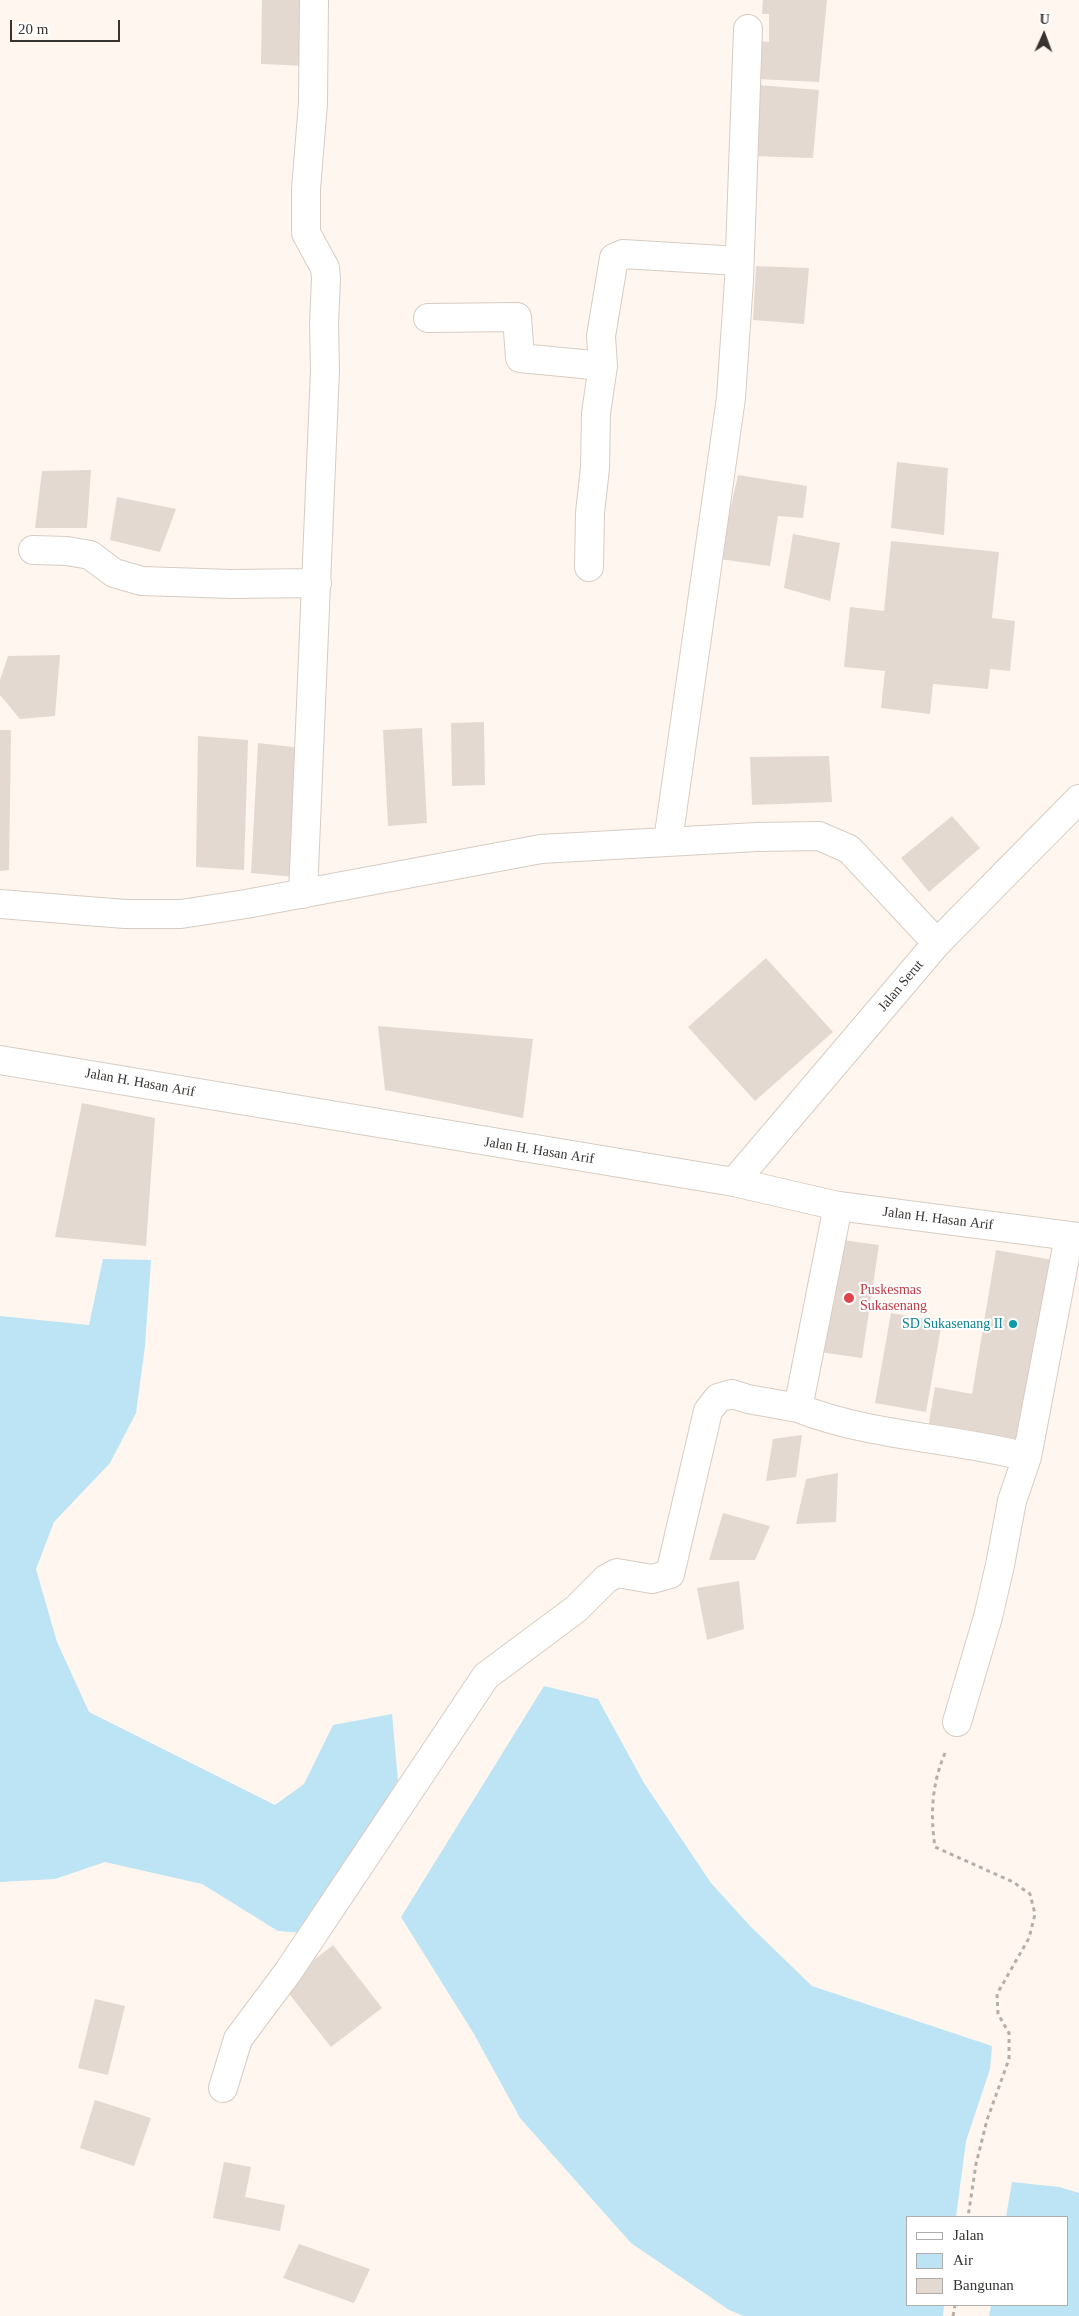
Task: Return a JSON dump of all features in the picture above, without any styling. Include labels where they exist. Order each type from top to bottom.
[{"type":"street","points":[[304,894],[325,370],[325,268],[306,233],[306,189],[313,103],[314,0]]},
{"type":"street","points":[[668,842],[730,408],[740,261],[748,29]]},
{"type":"street","points":[[589,567],[596,414],[603,366],[601,336],[614,258],[623,254],[740,261]]},
{"type":"street","points":[[428,318],[516,316],[520,358],[603,366]]},
{"type":"street","points":[[33,550],[90,555],[114,573],[142,581],[231,584],[317,583]]},
{"type":"street","name":"Jalan Serut","points":[[734,1182],[937,942],[1079,799]]},
{"type":"street","points":[[0,904],[105,913],[181,914],[304,894],[541,849],[819,836],[849,849],[864,862],[937,942]]},
{"type":"street","name":"Jalan H. Hasan Arif","points":[[0,1060],[734,1182],[838,1206],[1074,1236]]},
{"type":"street","points":[[798,1408],[838,1206]]},
{"type":"street","points":[[956,1722],[988,1617],[1012,1502],[1027,1457],[1074,1236]]},
{"type":"street","points":[[223,2088],[238,2039],[288,1972],[326,1912],[486,1676],[576,1608],[606,1579],[617,1573],[652,1579],[670,1574],[708,1411],[718,1398],[732,1394],[748,1399],[798,1408],[844,1424],[992,1448],[1027,1457]]},
{"type":"path","points":[[956,1722],[938,1775],[931,1816],[935,1847],[1013,1882],[1030,1894],[1035,1914],[1029,1938],[997,1994],[998,2014],[1009,2033],[1010,2059],[987,2120],[976,2164],[968,2216]]},
{"type":"water","points":[[103,1259],[151,1260],[145,1346],[136,1413],[110,1463],[54,1522],[36,1569],[57,1642],[89,1712],[275,1805],[304,1784],[333,1725],[392,1714],[398,1780],[304,1933],[278,1931],[202,1884],[105,1862],[55,1879],[0,1882],[0,1316],[89,1325]]},
{"type":"water","points":[[544,1686],[598,1699],[644,1783],[711,1883],[751,1927],[812,1986],[992,2046],[990,2069],[966,2141],[956,2216],[906,2216],[906,2306],[944,2306],[943,2316],[744,2316],[729,2310],[631,2243],[520,2118],[474,2034],[401,1917]]},
{"type":"water","points":[[1012,2182],[1059,2187],[1079,2193],[1079,2316],[989,2316],[991,2306],[1069,2306],[1069,2216],[1006,2216]]},
{"type":"building","points":[[262,0],[314,0],[306,66],[261,64]]},
{"type":"building","points":[[763,0],[827,0],[819,82],[756,79],[760,41],[769,42],[769,14],[762,14]]},
{"type":"building","points":[[758,85],[819,90],[813,158],[748,156]]},
{"type":"building","points":[[756,266],[809,268],[804,324],[753,320]]},
{"type":"building","points":[[897,462],[948,468],[944,535],[891,528]]},
{"type":"building","points":[[91,470],[87,528],[35,528],[42,471]]},
{"type":"building","points":[[738,475],[807,486],[803,518],[778,516],[770,566],[719,559]]},
{"type":"building","points":[[117,497],[176,509],[160,552],[110,540]]},
{"type":"building","points":[[793,534],[840,543],[830,601],[784,588]]},
{"type":"building","points":[[891,541],[999,552],[992,618],[1015,621],[1010,671],[990,669],[988,689],[933,684],[930,714],[881,708],[885,671],[844,667],[850,607],[884,611]]},
{"type":"building","points":[[60,655],[55,716],[20,719],[0,695],[0,680],[8,656]]},
{"type":"building","points":[[484,722],[485,785],[452,786],[451,723]]},
{"type":"building","points":[[422,728],[427,823],[388,826],[383,730]]},
{"type":"building","points":[[0,730],[11,730],[9,870],[0,871]]},
{"type":"building","points":[[198,736],[248,740],[244,870],[196,867]]},
{"type":"building","points":[[258,743],[301,748],[295,877],[251,873]]},
{"type":"building","points":[[829,756],[832,802],[752,805],[750,757]]},
{"type":"building","points":[[952,816],[980,848],[929,892],[901,858]]},
{"type":"building","points":[[766,958],[833,1032],[755,1101],[688,1027]]},
{"type":"building","points":[[378,1026],[533,1039],[523,1118],[385,1090]]},
{"type":"building","points":[[82,1103],[155,1118],[146,1246],[55,1237]]},
{"type":"building","name":"Puskesmas Sukasenang","points":[[836,1239],[879,1245],[862,1358],[819,1352]]},
{"type":"building","name":"SD Sukasenang II","points":[[996,1250],[1053,1260],[1020,1441],[928,1428],[935,1387],[972,1394]]},
{"type":"building","name":"SD Sukasenang II","points":[[891,1313],[942,1322],[926,1412],[875,1403]]},
{"type":"building","points":[[802,1435],[796,1477],[766,1481],[773,1439]]},
{"type":"building","points":[[838,1473],[836,1522],[796,1524],[806,1479]]},
{"type":"building","points":[[723,1513],[770,1526],[755,1560],[709,1560]]},
{"type":"building","points":[[739,1581],[744,1629],[707,1640],[697,1588]]},
{"type":"building","points":[[333,1945],[382,2008],[331,2047],[282,1985]]},
{"type":"building","points":[[95,1999],[125,2006],[108,2075],[78,2068]]},
{"type":"building","points":[[95,2100],[151,2118],[134,2166],[80,2148]]},
{"type":"building","points":[[224,2162],[251,2167],[245,2197],[285,2205],[280,2231],[213,2218]]},
{"type":"building","points":[[299,2244],[370,2269],[354,2303],[283,2278]]},
{"type":"place","name":"Puskesmas Sukasenang","points":[[849,1298]]},
{"type":"place","name":"SD Sukasenang II","points":[[1013,1324]]}]
